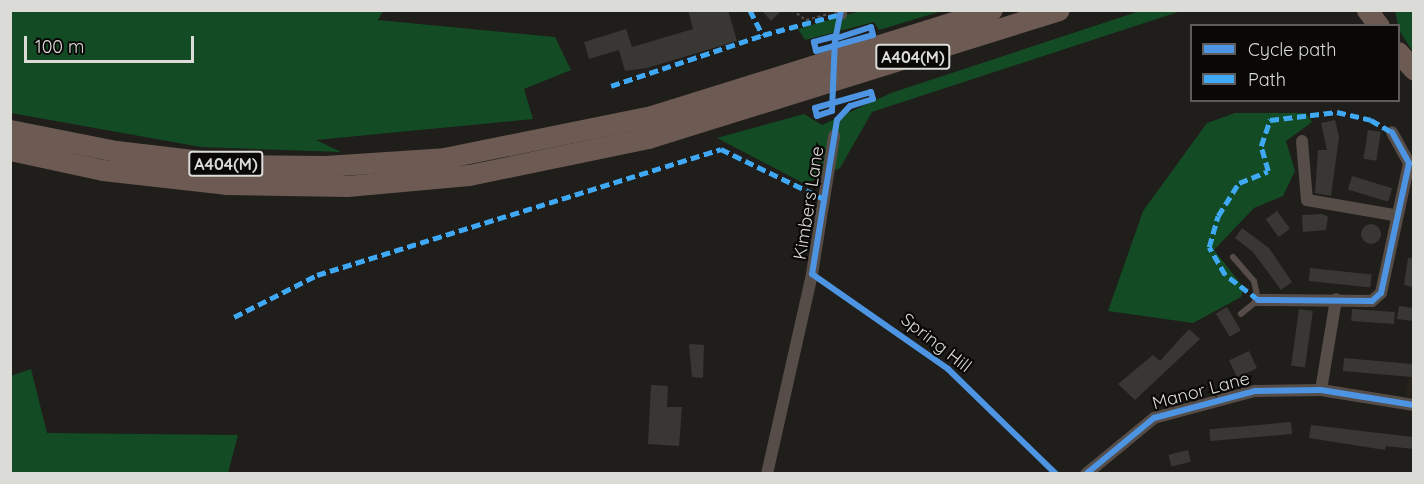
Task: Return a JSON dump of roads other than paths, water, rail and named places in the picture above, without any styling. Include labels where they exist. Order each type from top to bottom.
[{"type":"highway","name":"A404(M)","points":[[10,130],[116,151],[225,164],[325,166],[444,158],[648,117],[992,10]]},
{"type":"highway","name":"A404(M)","points":[[10,150],[134,175],[236,185],[347,186],[469,175],[658,135],[1059,10]]},
{"type":"highway","points":[[1367,10],[1378,24]]},
{"type":"highway","points":[[1400,54],[1413,70]]},
{"type":"street","points":[[1258,300],[1372,301],[1381,293],[1394,215],[1411,163],[1392,132]]},
{"type":"street","name":"Kimbers Lane","points":[[767,474],[812,274],[834,136]]},
{"type":"street","points":[[1302,141],[1307,200],[1394,215]]},
{"type":"street","points":[[1321,390],[1336,299]]},
{"type":"street","name":"Manor Lane","points":[[1086,474],[1154,418],[1255,391],[1321,390],[1413,405]]},
{"type":"lane","points":[[1233,257],[1254,281],[1258,300],[1241,314]]}]
